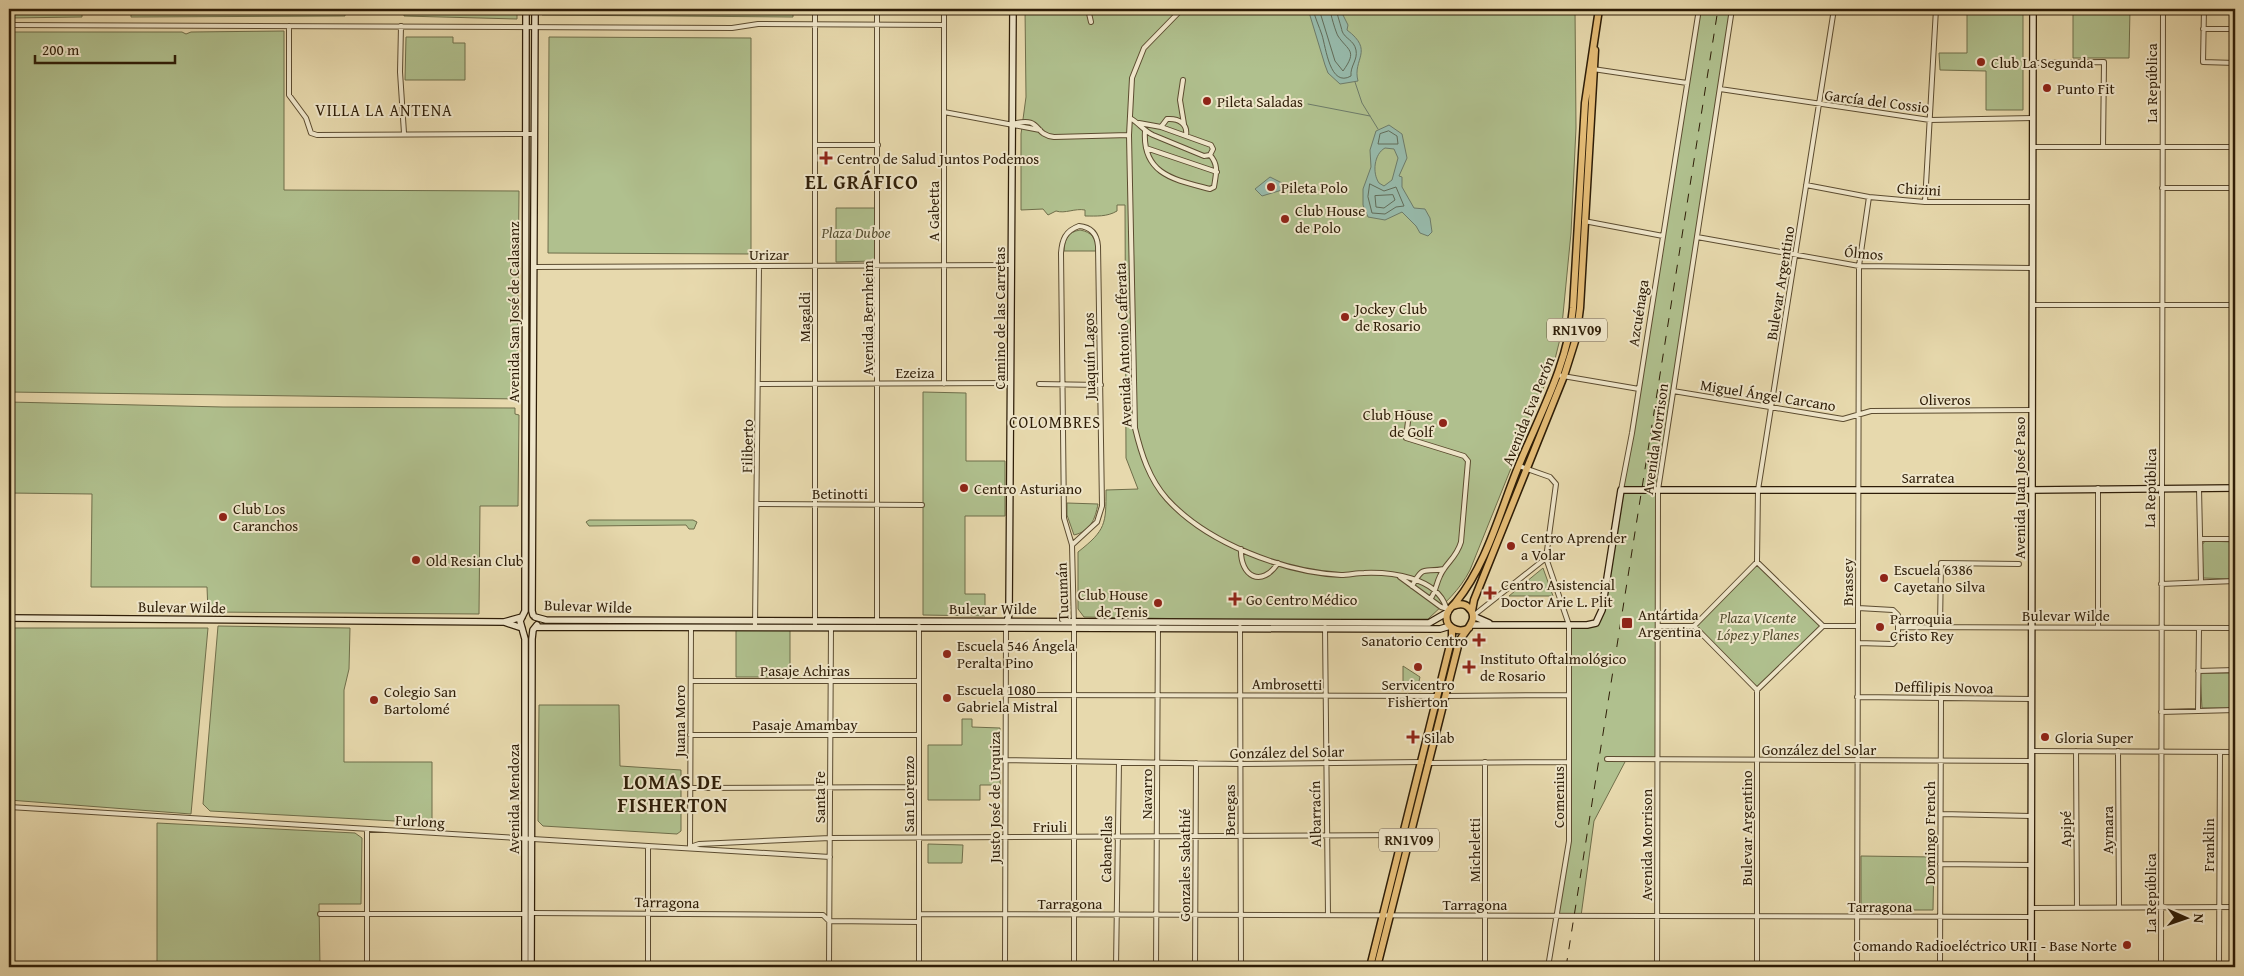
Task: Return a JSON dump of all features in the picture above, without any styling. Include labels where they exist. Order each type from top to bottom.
[{"type":"main road","name":"Avenida San José de Calasanz","points":[[522,616],[525,603],[526,9]]},
{"type":"main road","name":"Avenida San José de Calasanz","points":[[534,616],[532,602],[535,9]]},
{"type":"main road","name":"Camino de las Carretas","points":[[1007,624],[1011,383],[1013,9]]},
{"type":"main road","name":"Avenida Eva Perón","points":[[1473,614],[1474,600],[1573,352],[1579,323],[1582,221],[1591,70],[1599,9]]},
{"type":"main road","name":"Avenida Juan José Paso","points":[[2031,967],[2033,9]]},
{"type":"main road","name":"Avenida Eva Perón","points":[[1449,609],[1475,576],[1566,349],[1572,322],[1582,221]]},
{"type":"main road","name":"Urizar","points":[[526,267],[534,267]]},
{"type":"main road","name":"Sarratea","points":[[1621,490],[2235,488]]},
{"type":"main road","name":"Azcuénaga","points":[[1569,625],[1591,625],[1598,621],[1621,490]]},
{"type":"main road","points":[[1449,609],[1462,604],[1473,614],[1491,624]]},
{"type":"main road","name":"Bulevar Wilde","points":[[1325,626],[1429,623],[1449,609]]},
{"type":"main road","name":"RN1V09","points":[[1377,967],[1402,837],[1452,637],[1451,627],[1447,621],[1449,609]]},
{"type":"main road","points":[[522,616],[528,614],[534,616]]},
{"type":"main road","name":"RN1V09","points":[[1370,967],[1410,836],[1460,639],[1470,626],[1473,614]]},
{"type":"main road","name":"Bulevar Wilde","points":[[9,618],[504,622],[522,616]]},
{"type":"main road","name":"Avenida Mendoza","points":[[522,616],[520,625],[523,629],[529,837]]},
{"type":"main road","name":"Bulevar Wilde","points":[[534,616],[546,620],[756,623],[1240,625],[1440,629],[1451,627]]},
{"type":"main road","name":"Avenida Mendoza","points":[[528,966],[534,616]]},
{"type":"main road","name":"Bulevar Wilde","points":[[504,622],[523,629]]},
{"type":"main road","name":"Bulevar Wilde","points":[[535,628],[756,623]]},
{"type":"main road","name":"Bulevar Wilde","points":[[815,623],[831,626],[877,624]]},
{"type":"main road","points":[[1451,627],[1461,631],[1470,626],[1491,624],[1569,625]]},
{"type":"main road","points":[[523,629],[535,628]]},
{"type":"street","name":"Magaldi","points":[[815,623],[816,9]]},
{"type":"street","name":"Avenida Bernheim","points":[[877,9],[877,624]]},
{"type":"street","name":"A Gabetta","points":[[944,9],[944,384]]},
{"type":"street","points":[[1088,9],[1091,22]]},
{"type":"street","name":"Avenida Antonio Cafferata","points":[[1182,9],[1144,48],[1136,63],[1132,78],[1129,134],[1135,428],[1140,450],[1147,468],[1167,499],[1209,532],[1241,549],[1278,563],[1342,575],[1375,573],[1415,580],[1436,592],[1449,609]]},
{"type":"street","name":"Azcuénaga","points":[[1621,490],[1639,389],[1699,9]]},
{"type":"street","name":"Avenida Morrison","points":[[1656,967],[1658,490],[1732,9]]},
{"type":"street","name":"Bulevar Argentino","points":[[1757,562],[1758,490],[1834,9]]},
{"type":"street","points":[[1925,202],[1936,9]]},
{"type":"street","name":"La República","points":[[2161,967],[2162,9]]},
{"type":"street","points":[[2204,9],[2203,62],[2235,63]]},
{"type":"street","points":[[9,25],[732,28],[758,24],[944,25]]},
{"type":"street","points":[[289,26],[289,95],[306,118],[311,133],[534,134]]},
{"type":"street","points":[[401,26],[400,72],[404,133]]},
{"type":"street","points":[[2203,29],[2235,29]]},
{"type":"street","points":[[2033,63],[2104,62],[2102,147]]},
{"type":"street","points":[[1591,70],[1687,83]]},
{"type":"street","points":[[1183,80],[1180,100],[1184,124],[1187,129],[1186,136]]},
{"type":"street","name":"García del Cossio","points":[[1720,89],[1930,120],[2032,118]]},
{"type":"street","points":[[944,112],[1040,130]]},
{"type":"street","points":[[1130,118],[1139,123],[1161,127],[1211,145],[1213,149],[1210,155]]},
{"type":"street","points":[[1161,127],[1167,119],[1184,124]]},
{"type":"street","points":[[1012,124],[1031,121],[1036,123],[1040,130],[1048,136],[1054,137],[1129,134]]},
{"type":"street","points":[[1139,123],[1145,131],[1204,156],[1210,155]]},
{"type":"street","points":[[1145,131],[1146,148],[1152,164],[1160,173],[1210,190],[1214,187],[1217,172],[1216,162],[1210,155]]},
{"type":"street","points":[[815,145],[878,144]]},
{"type":"street","points":[[2032,147],[2235,147]]},
{"type":"street","points":[[1146,148],[1217,172]]},
{"type":"street","name":"Chizini","points":[[1806,185],[1869,197],[1925,202],[2032,202]]},
{"type":"street","points":[[2162,188],[2235,188]]},
{"type":"street","name":"Brassey","points":[[1857,967],[1859,266],[1869,197]]},
{"type":"street","points":[[1582,221],[1663,236]]},
{"type":"street","name":"Juaquín Lagos","points":[[1072,545],[1098,522],[1102,506],[1098,239],[1090,229],[1079,226]]},
{"type":"street","name":"Tucumán","points":[[1074,967],[1074,624],[1072,545],[1064,518],[1062,243],[1067,234],[1079,226]]},
{"type":"street","name":"Ólmos","points":[[1697,237],[1859,266],[2032,268]]},
{"type":"street","name":"Urizar","points":[[534,267],[1012,265]]},
{"type":"street","name":"Filiberto","points":[[756,623],[759,266]]},
{"type":"street","points":[[2032,305],[2235,305]]},
{"type":"street","points":[[1557,374],[1639,389]]},
{"type":"street","name":"Ezeiza","points":[[759,384],[1011,383]]},
{"type":"street","points":[[1039,384],[1101,385]]},
{"type":"street","name":"Miguel Ángel Carcano","points":[[1673,391],[1843,419],[1859,414]]},
{"type":"street","name":"Oliveros","points":[[1859,414],[1870,411],[2032,410]]},
{"type":"street","points":[[1409,413],[1406,438],[1464,456],[1468,461],[1461,542],[1458,554],[1444,569],[1438,579],[1436,592],[1431,598]]},
{"type":"street","points":[[1473,614],[1546,558],[1556,484],[1550,477],[1519,466]]},
{"type":"street","points":[[2098,488],[2098,628]]},
{"type":"street","points":[[2199,488],[2201,581]]},
{"type":"street","name":"Betinotti","points":[[757,504],[922,505]]},
{"type":"street","points":[[2200,539],[2235,539]]},
{"type":"street","points":[[1241,549],[1240,560],[1245,571],[1252,576],[1265,577],[1272,572],[1278,563]]},
{"type":"street","name":"Comenius","points":[[1546,558],[1569,625],[1569,841],[1548,967]]},
{"type":"street","points":[[1658,626],[1694,626],[1757,562],[1823,626],[1858,626]]},
{"type":"street","points":[[1940,627],[1941,563],[2019,564]]},
{"type":"street","points":[[1412,586],[1417,574],[1422,571],[1444,569]]},
{"type":"street","name":"Avenida Antonio Cafferata","points":[[1400,577],[1441,607],[1449,609]]},
{"type":"street","points":[[2161,584],[2235,581]]},
{"type":"street","points":[[1858,608],[1893,610],[1898,615],[1898,638],[1893,644],[1858,644]]},
{"type":"street","name":"San Lorenzo","points":[[919,624],[920,967]]},
{"type":"street","name":"Justo José de Urquiza","points":[[1005,967],[1005,695],[1007,624]]},
{"type":"street","name":"Juana Moro","points":[[690,847],[691,625]]},
{"type":"street","name":"Navarro","points":[[1156,967],[1158,625]]},
{"type":"street","name":"Benegas","points":[[1240,625],[1241,967]]},
{"type":"street","name":"Santa Fe","points":[[829,966],[831,626]]},
{"type":"street","name":"Albarracín","points":[[1325,626],[1328,915]]},
{"type":"street","points":[[1694,626],[1757,690],[1823,626]]},
{"type":"street","name":"Bulevar Wilde","points":[[1898,627],[2235,628]]},
{"type":"street","points":[[2198,711],[2199,628]]},
{"type":"street","points":[[2198,671],[2235,670]]},
{"type":"street","name":"Pasaje Achiras","points":[[691,681],[919,681]]},
{"type":"street","name":"Bulevar Argentino","points":[[1757,690],[1757,967]]},
{"type":"street","name":"Ambrosetti","points":[[1005,695],[1569,695]]},
{"type":"street","name":"Deffilipis Novoa","points":[[1858,697],[2031,699]]},
{"type":"street","name":"Domingo French","points":[[1940,967],[1941,698]]},
{"type":"street","points":[[2161,712],[2235,710]]},
{"type":"street","name":"Pasaje Amambay","points":[[690,735],[919,735]]},
{"type":"street","points":[[2031,751],[2235,752]]},
{"type":"street","name":"Apipé","points":[[2076,751],[2077,908]]},
{"type":"street","name":"Aymara","points":[[2118,751],[2119,908]]},
{"type":"street","name":"Franklin","points":[[2218,967],[2220,752]]},
{"type":"street","name":"González del Solar","points":[[1606,759],[2031,761]]},
{"type":"street","name":"González del Solar","points":[[1005,760],[1240,764],[1569,762]]},
{"type":"street","name":"Cabanellas","points":[[1116,967],[1119,762]]},
{"type":"street","name":"Micheletti","points":[[1485,762],[1485,967]]},
{"type":"street","name":"Gonzales Sabathié","points":[[1195,967],[1196,763]]},
{"type":"street","points":[[690,788],[919,787]]},
{"type":"street","name":"Furlong","points":[[9,807],[367,830],[529,837],[648,846],[690,847],[699,850],[830,857]]},
{"type":"street","points":[[1941,814],[2031,816]]},
{"type":"street","points":[[367,830],[367,966]]},
{"type":"street","name":"Friuli","points":[[690,847],[699,844],[830,838],[1410,836]]},
{"type":"street","points":[[648,846],[648,966]]},
{"type":"street","points":[[1940,864],[2031,865]]},
{"type":"street","points":[[2031,908],[2235,907]]},
{"type":"street","name":"Tarragona","points":[[320,914],[648,913],[823,916],[829,921],[919,922]]},
{"type":"street","name":"Tarragona","points":[[919,914],[2031,918]]},
{"type":"street","points":[[320,965],[829,966]]},
{"type":"street","points":[[1946,967],[2031,967]]},
{"type":"green space","points":[[9,9],[82,9],[82,17],[9,18]]},
{"type":"green space","points":[[131,9],[345,9],[345,16],[131,17]]},
{"type":"green space","points":[[404,9],[517,9],[517,19],[404,16]]},
{"type":"green space","points":[[542,9],[793,9],[793,17],[542,15]]},
{"type":"green space","name":"Jockey Club de Rosario","points":[[1025,9],[1575,9],[1576,128],[1571,233],[1561,335],[1555,359],[1470,570],[1457,590],[1428,619],[1254,620],[1084,617],[1078,609],[1078,552],[1094,538],[1102,526],[1106,511],[1106,490],[1138,489],[1126,458],[1125,205],[1117,205],[1117,211],[1113,213],[1097,216],[1085,216],[1085,210],[1056,211],[1048,215],[1043,209],[1021,210],[1021,134],[1026,97]]},
{"type":"green space","points":[[1699,9],[1732,9],[1658,490],[1657,760],[1626,760],[1594,821],[1581,916],[1555,916],[1569,841],[1569,625],[1591,625],[1601,616]]},
{"type":"green space","name":"Club La Segunda","points":[[2023,9],[2023,110],[1986,110],[1986,71],[1940,70],[1939,53],[1967,53],[1967,10]]},
{"type":"green space","points":[[2073,9],[2130,9],[2129,58],[2073,58]]},
{"type":"green space","points":[[284,31],[284,190],[519,191],[517,394],[519,399],[9,392],[9,32],[182,32],[186,34],[191,32]]},
{"type":"green space","points":[[406,37],[453,37],[453,43],[465,43],[465,80],[405,80]]},
{"type":"green space","points":[[549,37],[751,38],[751,254],[548,253]]},
{"type":"green space","name":"Plaza Duboe","points":[[836,208],[876,208],[876,256],[873,261],[836,262]]},
{"type":"green space","points":[[1080,230],[1091,234],[1096,243],[1096,251],[1064,251],[1065,243],[1070,234]]},
{"type":"green space","name":"Centro Asturiano","points":[[923,392],[966,393],[966,461],[1005,461],[1005,516],[965,516],[965,594],[985,594],[985,616],[923,615]]},
{"type":"green space","points":[[9,402],[223,407],[515,408],[515,414],[519,415],[518,506],[480,506],[479,614],[208,612],[207,587],[91,587],[92,494],[9,493]]},
{"type":"green space","points":[[1067,503],[1098,504],[1091,524],[1084,531],[1074,535],[1067,515]]},
{"type":"green space","points":[[589,520],[693,520],[697,522],[694,529],[689,529],[686,525],[589,526],[586,522]]},
{"type":"green space","points":[[2205,541],[2234,542],[2235,576],[2233,579],[2203,578],[2202,545]]},
{"type":"green space","name":"Plaza Vicente López y Planes","points":[[1757,562],[1823,626],[1757,690],[1694,626]]},
{"type":"green space","points":[[1543,568],[1553,596],[1509,596]]},
{"type":"green space","points":[[218,626],[350,628],[349,669],[344,690],[344,762],[432,762],[432,823],[210,811],[203,804]]},
{"type":"green space","points":[[9,628],[208,628],[191,814],[9,800]]},
{"type":"green space","points":[[736,629],[790,629],[790,677],[736,677]]},
{"type":"green space","points":[[1403,666],[1420,677],[1417,690],[1403,690]]},
{"type":"green space","points":[[2200,673],[2235,673],[2235,708],[2202,708]]},
{"type":"green space","points":[[539,705],[619,705],[620,766],[681,770],[681,831],[677,834],[543,826],[538,821]]},
{"type":"green space","points":[[962,719],[972,719],[972,727],[1000,728],[1000,785],[980,785],[980,800],[928,800],[928,745],[962,745]]},
{"type":"green space","points":[[157,823],[355,833],[362,838],[361,904],[319,904],[320,967],[157,967]]},
{"type":"green space","points":[[928,844],[963,845],[962,863],[928,863]]},
{"type":"green space","points":[[1861,856],[1934,857],[1933,910],[1867,910],[1861,903]]},
{"type":"water","points":[[1308,9],[1340,9],[1348,25],[1347,30],[1360,44],[1361,55],[1357,73],[1358,81],[1340,84],[1328,73]]},
{"type":"water","points":[[1389,125],[1402,134],[1407,158],[1399,176],[1402,177],[1402,187],[1414,208],[1425,209],[1430,218],[1432,232],[1428,236],[1420,233],[1416,226],[1402,212],[1385,220],[1368,217],[1363,205],[1363,189],[1371,167],[1370,150],[1376,131]],"holes":[[[1385,148],[1394,149],[1398,158],[1392,180],[1384,186],[1379,183],[1375,174],[1376,159]]]},
{"type":"water","name":"Pileta Polo","points":[[1270,177],[1282,183],[1282,190],[1262,196],[1255,189]]},
{"type":"waterway","points":[[1355,82],[1362,103],[1378,129]]},
{"type":"waterway","points":[[1308,104],[1370,116]]},
{"type":"railway","points":[[1566,967],[1718,9]]},
{"type":"place","name":"Club La Segunda","points":[[1981,62]]},
{"type":"place","name":"Punto Fit","points":[[2047,88]]},
{"type":"place","name":"Pileta Saladas","points":[[1207,101]]},
{"type":"place","name":"Centro de Salud Juntos Podemos","points":[[826,158]]},
{"type":"place","name":"Pileta Polo","points":[[1271,187]]},
{"type":"place","name":"Club House de Polo","points":[[1285,219]]},
{"type":"place","name":"Jockey Club de Rosario","points":[[1345,317]]},
{"type":"place","name":"Club House de Golf","points":[[1443,423]]},
{"type":"place","name":"Centro Asturiano","points":[[964,488]]},
{"type":"place","name":"Club Los Caranchos","points":[[223,517]]},
{"type":"place","name":"Centro Aprender a Volar","points":[[1511,546]]},
{"type":"place","name":"Old Resian Club","points":[[416,560]]},
{"type":"place","name":"Escuela 6386 Cayetano Silva","points":[[1884,578]]},
{"type":"place","name":"Centro Asistencial Doctor Arie L. Plit","points":[[1490,593]]},
{"type":"place","name":"Go Centro Médico","points":[[1235,599]]},
{"type":"place","name":"Club House de Tenis","points":[[1158,603]]},
{"type":"place","name":"Antártida Argentina","points":[[1627,623]]},
{"type":"place","name":"Parroquia Cristo Rey","points":[[1880,627]]},
{"type":"place","name":"Sanatorio Centro","points":[[1479,640]]},
{"type":"place","name":"Escuela 546 Ángela Peralta Pino","points":[[947,654]]},
{"type":"place","name":"Servicentro Fisherton","points":[[1418,667]]},
{"type":"place","name":"Instituto Oftalmológico de Rosario","points":[[1469,667]]},
{"type":"place","name":"Escuela 1080 Gabriela Mistral","points":[[947,698]]},
{"type":"place","name":"Colegio San Bartolomé","points":[[374,700]]},
{"type":"place","name":"Silab","points":[[1413,737]]},
{"type":"place","name":"Gloria Super","points":[[2045,737]]},
{"type":"place","name":"Comando Radioeléctrico URII - Base Norte","points":[[2127,945]]},
{"type":"district","name":"VILLA LA ANTENA","points":[[384,110]]},
{"type":"district","name":"EL GRÁFICO","points":[[862,181]]},
{"type":"district","name":"COLOMBRES","points":[[1055,422]]},
{"type":"district","name":"LOMAS DE FISHERTON","points":[[673,792]]}]
